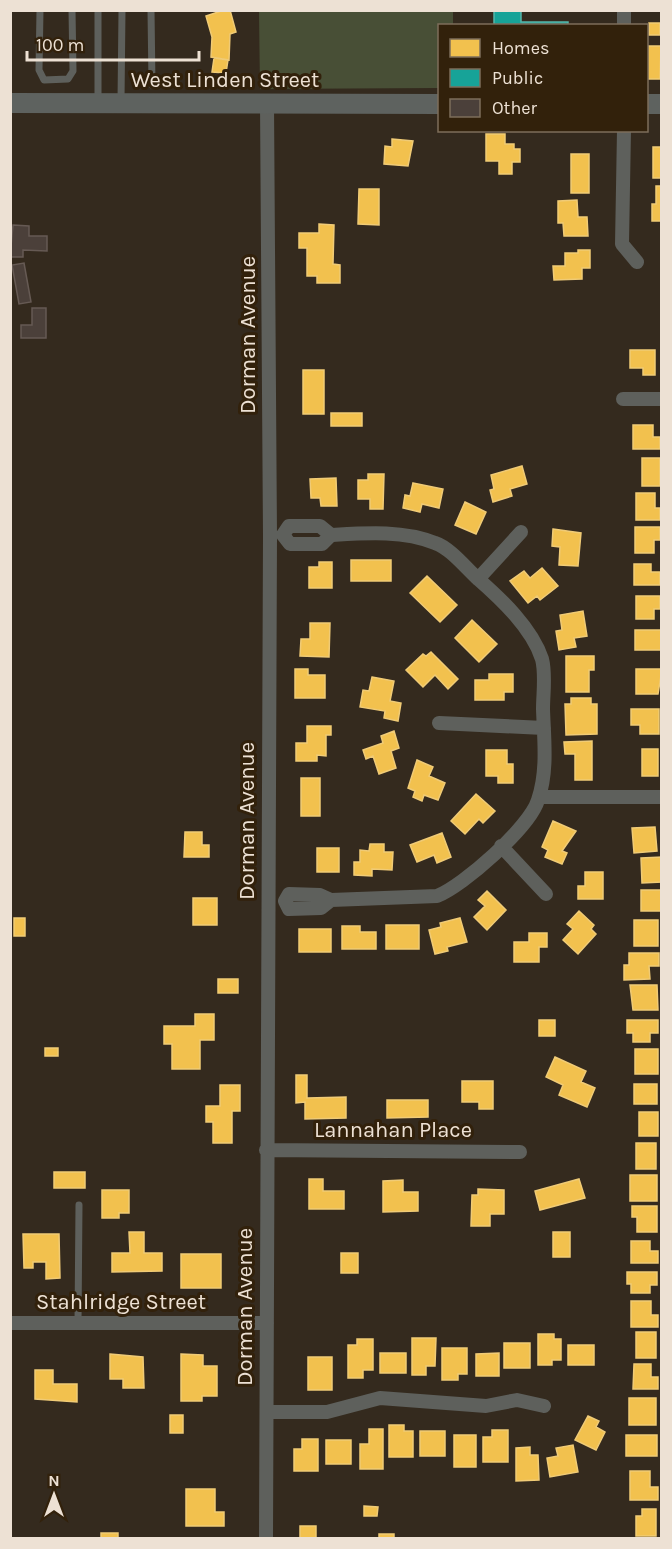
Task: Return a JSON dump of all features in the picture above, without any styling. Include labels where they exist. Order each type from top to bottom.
[{"type":"street","name":"West Linden Street","points":[[10,103],[438,104]]},
{"type":"street","name":"Dorman Avenue","points":[[266,1539],[267,900],[276,536],[267,104]]},
{"type":"street","points":[[624,132],[622,244],[637,262]]},
{"type":"street","points":[[623,399],[662,399]]},
{"type":"street","points":[[267,900],[285,901],[289,909],[321,908],[331,900],[437,896],[468,878],[516,832],[539,797],[544,772],[543,661],[531,637],[496,595],[478,579],[437,543],[413,537],[374,532],[331,535],[322,544],[290,544],[276,536]]},
{"type":"street","points":[[478,579],[521,532]]},
{"type":"street","points":[[439,723],[544,728]]},
{"type":"street","points":[[539,797],[662,797]]},
{"type":"street","points":[[501,846],[546,894]]},
{"type":"street","name":"Lannahan Place","points":[[266,1150],[520,1152]]},
{"type":"street","name":"Stahlridge Street","points":[[10,1323],[267,1323]]},
{"type":"street","points":[[267,1412],[327,1412],[380,1398],[486,1406],[517,1400],[544,1407]]},
{"type":"lane","points":[[40,10],[39,70],[44,80],[68,79],[73,71],[72,10]]},
{"type":"lane","points":[[98,10],[98,104]]},
{"type":"lane","points":[[121,104],[122,10]]},
{"type":"lane","points":[[151,10],[152,86]]},
{"type":"lane","points":[[78,1323],[79,1204]]},
{"type":"green space","points":[[259,11],[453,11],[453,24],[438,24],[438,88],[260,89]]},
{"type":"building: Homes","points":[[230,10],[236,32],[230,34],[229,60],[211,57],[212,37],[206,16]]},
{"type":"building: Homes","points":[[649,23],[660,23],[660,35],[649,35]]},
{"type":"building: Homes","points":[[648,46],[661,46],[660,79],[648,79]]},
{"type":"building: Homes","points":[[214,58],[228,60],[226,73],[212,72]]},
{"type":"building: Homes","points":[[486,134],[505,134],[505,144],[514,144],[514,149],[520,149],[520,162],[512,162],[512,174],[499,174],[499,161],[486,161]]},
{"type":"building: Homes","points":[[392,139],[413,141],[408,166],[384,164],[385,146],[392,147]]},
{"type":"building: Homes","points":[[653,147],[662,147],[662,178],[653,178]]},
{"type":"building: Homes","points":[[571,154],[589,154],[589,193],[571,193]]},
{"type":"building: Homes","points":[[656,186],[662,186],[662,221],[652,221],[652,204],[656,204]]},
{"type":"building: Homes","points":[[359,189],[379,189],[379,225],[358,224]]},
{"type":"building: Homes","points":[[577,200],[578,217],[587,217],[588,236],[564,236],[563,223],[558,223],[558,201]]},
{"type":"building: Homes","points":[[319,224],[334,225],[333,264],[340,265],[340,283],[317,283],[317,276],[307,276],[307,248],[299,248],[299,233],[319,233]]},
{"type":"building: Homes","points":[[578,250],[590,250],[590,268],[582,268],[582,279],[554,280],[553,266],[565,266],[565,253],[578,253]]},
{"type":"building: Homes","points":[[630,350],[655,350],[655,375],[643,375],[643,368],[630,368]]},
{"type":"building: Homes","points":[[303,370],[324,370],[324,414],[303,414]]},
{"type":"building: Homes","points":[[331,413],[362,413],[362,426],[331,426]]},
{"type":"building: Homes","points":[[633,425],[653,425],[653,437],[660,437],[660,449],[633,449]]},
{"type":"building: Homes","points":[[642,458],[660,458],[660,486],[642,486]]},
{"type":"building: Homes","points":[[522,466],[527,484],[510,489],[512,496],[493,502],[490,490],[494,489],[491,475]]},
{"type":"building: Homes","points":[[368,474],[384,474],[383,509],[370,509],[370,499],[358,499],[358,480],[368,480]]},
{"type":"building: Homes","points":[[336,478],[337,506],[321,506],[320,498],[311,498],[310,479]]},
{"type":"building: Homes","points":[[413,483],[443,489],[439,508],[422,504],[420,512],[403,508],[405,495],[410,496]]},
{"type":"building: Homes","points":[[636,493],[655,493],[655,508],[660,508],[660,520],[636,520]]},
{"type":"building: Homes","points":[[465,502],[486,512],[476,534],[455,525]]},
{"type":"building: Homes","points":[[635,527],[660,527],[660,540],[654,540],[654,553],[635,553]]},
{"type":"building: Homes","points":[[553,529],[581,533],[578,566],[559,565],[560,547],[552,546]]},
{"type":"building: Homes","points":[[351,560],[391,560],[391,581],[351,581]]},
{"type":"building: Homes","points":[[319,562],[332,562],[332,588],[309,588],[309,567],[319,567]]},
{"type":"building: Homes","points":[[634,564],[651,564],[651,572],[660,572],[660,585],[634,585]]},
{"type":"building: Homes","points":[[542,568],[558,586],[540,600],[537,596],[528,603],[510,581],[524,571],[530,578]]},
{"type":"building: Homes","points":[[427,576],[457,605],[440,622],[410,593]]},
{"type":"building: Homes","points":[[636,596],[660,596],[660,609],[654,609],[654,619],[636,619]]},
{"type":"building: Homes","points":[[583,611],[587,636],[574,638],[576,647],[559,650],[556,631],[562,630],[560,615]]},
{"type":"building: Homes","points":[[472,620],[497,644],[479,662],[455,638]]},
{"type":"building: Homes","points":[[310,623],[330,623],[329,657],[300,656],[301,639],[310,639]]},
{"type":"building: Homes","points":[[635,630],[661,630],[661,650],[635,650]]},
{"type":"building: Homes","points":[[431,652],[458,679],[448,689],[435,675],[423,687],[406,670],[423,654],[426,656]]},
{"type":"building: Homes","points":[[566,656],[594,656],[594,670],[589,670],[589,692],[566,692]]},
{"type":"building: Homes","points":[[295,669],[308,669],[308,675],[325,675],[325,698],[295,698]]},
{"type":"building: Homes","points":[[636,669],[662,669],[658,694],[636,694]]},
{"type":"building: Homes","points":[[489,674],[513,674],[513,692],[504,692],[504,700],[475,700],[475,680],[489,680]]},
{"type":"building: Homes","points":[[372,677],[394,681],[390,701],[401,703],[398,721],[384,718],[385,711],[360,707],[363,690],[369,691]]},
{"type":"building: Homes","points":[[571,698],[591,698],[591,704],[597,704],[597,734],[566,735],[565,704],[571,704]]},
{"type":"building: Homes","points":[[631,709],[659,709],[659,734],[640,734],[640,725],[631,725]]},
{"type":"building: Homes","points":[[307,726],[331,726],[331,735],[326,735],[326,756],[317,755],[317,761],[296,761],[296,743],[307,743]]},
{"type":"building: Homes","points":[[394,731],[399,748],[391,751],[396,768],[379,774],[373,756],[366,759],[363,750],[383,743],[381,736]]},
{"type":"building: Homes","points":[[592,741],[592,780],[575,780],[575,754],[565,754],[564,742]]},
{"type":"building: Homes","points":[[642,749],[658,749],[658,776],[642,776]]},
{"type":"building: Homes","points":[[486,750],[507,750],[507,764],[513,764],[513,783],[498,783],[498,776],[486,776]]},
{"type":"building: Homes","points":[[417,760],[433,767],[429,776],[445,783],[438,800],[424,795],[422,801],[413,797],[415,791],[408,788]]},
{"type":"building: Homes","points":[[301,778],[320,778],[320,816],[301,816]]},
{"type":"building: Homes","points":[[476,794],[495,811],[483,823],[479,819],[465,834],[451,821]]},
{"type":"building: Homes","points":[[553,821],[576,831],[562,851],[567,853],[562,864],[545,857],[548,850],[542,847]]},
{"type":"building: Homes","points":[[655,827],[657,851],[634,853],[632,828]]},
{"type":"building: Homes","points":[[185,832],[202,832],[202,845],[209,845],[209,857],[184,857]]},
{"type":"building: Homes","points":[[442,833],[451,857],[437,863],[434,855],[417,862],[410,845]]},
{"type":"building: Homes","points":[[370,844],[384,844],[384,852],[393,852],[392,870],[372,869],[372,876],[354,875],[354,862],[360,862],[360,850],[369,851]]},
{"type":"building: Homes","points":[[317,848],[339,848],[339,872],[317,872]]},
{"type":"building: Homes","points":[[662,857],[662,882],[642,883],[641,858]]},
{"type":"building: Homes","points":[[585,872],[603,872],[603,899],[578,899],[578,886],[585,886]]},
{"type":"building: Homes","points":[[641,890],[662,890],[662,911],[641,911]]},
{"type":"building: Homes","points":[[487,891],[506,910],[487,930],[474,917],[485,906],[478,900]]},
{"type":"building: Homes","points":[[193,898],[217,898],[217,925],[193,925]]},
{"type":"building: Homes","points":[[579,911],[594,925],[591,929],[596,934],[578,954],[563,940],[573,929],[567,924]]},
{"type":"building: Homes","points":[[14,918],[25,918],[25,936],[14,936]]},
{"type":"building: Homes","points":[[460,918],[467,942],[447,947],[448,951],[435,954],[429,930],[441,927],[440,923]]},
{"type":"building: Homes","points":[[634,920],[658,920],[658,946],[634,946]]},
{"type":"building: Homes","points":[[386,925],[419,925],[419,949],[386,949]]},
{"type":"building: Homes","points":[[342,926],[360,926],[360,932],[376,932],[376,949],[342,949]]},
{"type":"building: Homes","points":[[299,929],[331,929],[331,952],[299,952]]},
{"type":"building: Homes","points":[[529,933],[547,933],[547,947],[539,947],[539,962],[514,962],[514,942],[529,942]]},
{"type":"building: Homes","points":[[629,953],[659,953],[659,966],[649,966],[650,979],[624,980],[624,965],[629,965]]},
{"type":"building: Homes","points":[[218,979],[238,979],[238,993],[218,993]]},
{"type":"building: Homes","points":[[630,985],[657,985],[658,1010],[633,1010]]},
{"type":"building: Homes","points":[[195,1014],[214,1014],[214,1040],[200,1040],[200,1069],[172,1069],[172,1044],[164,1044],[164,1026],[195,1026]]},
{"type":"building: Homes","points":[[539,1020],[555,1020],[555,1036],[539,1036]]},
{"type":"building: Homes","points":[[627,1020],[658,1020],[658,1033],[650,1033],[650,1042],[633,1042],[633,1033],[627,1033]]},
{"type":"building: Homes","points":[[45,1048],[58,1048],[58,1056],[45,1056]]},
{"type":"building: Homes","points":[[635,1049],[658,1049],[658,1074],[635,1074]]},
{"type":"building: Homes","points":[[555,1057],[586,1071],[581,1082],[595,1088],[587,1107],[559,1095],[563,1085],[546,1077]]},
{"type":"building: Homes","points":[[296,1075],[307,1075],[307,1098],[346,1097],[346,1118],[305,1119],[305,1102],[296,1103]]},
{"type":"building: Homes","points":[[462,1081],[493,1081],[493,1109],[479,1109],[479,1102],[462,1102]]},
{"type":"building: Homes","points":[[634,1084],[657,1084],[657,1104],[634,1104]]},
{"type":"building: Homes","points":[[220,1085],[240,1085],[240,1111],[232,1111],[232,1143],[213,1143],[213,1122],[206,1122],[206,1106],[220,1106]]},
{"type":"building: Homes","points":[[387,1100],[428,1100],[428,1117],[387,1118]]},
{"type":"building: Homes","points":[[639,1112],[658,1112],[658,1136],[639,1136]]},
{"type":"building: Homes","points":[[636,1143],[656,1143],[656,1169],[636,1169]]},
{"type":"building: Homes","points":[[54,1172],[85,1172],[85,1188],[54,1188]]},
{"type":"building: Homes","points":[[630,1175],[657,1175],[657,1201],[630,1201]]},
{"type":"building: Homes","points":[[309,1179],[323,1179],[323,1191],[344,1191],[344,1209],[309,1209]]},
{"type":"building: Homes","points":[[579,1179],[585,1198],[540,1210],[535,1191]]},
{"type":"building: Homes","points":[[403,1180],[403,1192],[418,1192],[418,1211],[383,1212],[383,1181]]},
{"type":"building: Homes","points":[[478,1189],[504,1190],[504,1214],[490,1214],[490,1226],[471,1226],[472,1195],[478,1195]]},
{"type":"building: Homes","points":[[102,1190],[129,1190],[129,1213],[119,1213],[119,1218],[102,1218]]},
{"type":"building: Homes","points":[[632,1206],[657,1206],[657,1232],[637,1232],[637,1217],[632,1217]]},
{"type":"building: Homes","points":[[129,1232],[144,1232],[144,1253],[162,1253],[162,1271],[112,1272],[112,1253],[130,1253]]},
{"type":"building: Homes","points":[[553,1232],[570,1232],[570,1257],[553,1257]]},
{"type":"building: Homes","points":[[23,1234],[59,1234],[60,1278],[46,1279],[46,1262],[33,1262],[33,1268],[24,1268]]},
{"type":"building: Homes","points":[[631,1241],[650,1241],[650,1251],[658,1251],[658,1263],[631,1263]]},
{"type":"building: Homes","points":[[341,1253],[358,1253],[358,1273],[341,1273]]},
{"type":"building: Homes","points":[[181,1254],[221,1254],[221,1288],[181,1288]]},
{"type":"building: Homes","points":[[627,1272],[657,1272],[657,1285],[650,1285],[650,1293],[631,1293],[631,1284],[627,1284]]},
{"type":"building: Homes","points":[[631,1301],[651,1301],[651,1315],[658,1315],[658,1327],[631,1327]]},
{"type":"building: Homes","points":[[636,1332],[656,1332],[656,1358],[636,1358]]},
{"type":"building: Homes","points":[[538,1334],[554,1334],[554,1339],[561,1339],[561,1360],[552,1360],[552,1365],[538,1365]]},
{"type":"building: Homes","points":[[412,1338],[436,1338],[435,1366],[426,1366],[426,1375],[412,1375]]},
{"type":"building: Homes","points":[[357,1339],[373,1339],[373,1370],[363,1370],[363,1378],[348,1378],[348,1345],[357,1345]]},
{"type":"building: Homes","points":[[504,1343],[530,1343],[530,1368],[504,1368]]},
{"type":"building: Homes","points":[[568,1345],[594,1345],[594,1365],[568,1365]]},
{"type":"building: Homes","points":[[442,1348],[467,1348],[467,1374],[458,1374],[458,1380],[442,1380]]},
{"type":"building: Homes","points":[[380,1353],[406,1353],[406,1373],[380,1373]]},
{"type":"building: Homes","points":[[499,1353],[499,1376],[476,1376],[476,1354]]},
{"type":"building: Homes","points":[[110,1354],[143,1357],[144,1388],[123,1388],[123,1379],[110,1379]]},
{"type":"building: Homes","points":[[181,1354],[203,1355],[203,1366],[217,1366],[217,1396],[202,1396],[202,1401],[181,1401]]},
{"type":"building: Homes","points":[[308,1357],[332,1357],[332,1390],[308,1390]]},
{"type":"building: Homes","points":[[634,1364],[651,1364],[651,1377],[658,1377],[658,1389],[633,1389]]},
{"type":"building: Homes","points":[[35,1370],[53,1370],[53,1384],[77,1384],[77,1402],[35,1399]]},
{"type":"building: Homes","points":[[629,1398],[656,1398],[656,1425],[629,1425]]},
{"type":"building: Homes","points":[[170,1415],[183,1415],[183,1433],[170,1433]]},
{"type":"building: Homes","points":[[588,1416],[599,1421],[596,1427],[605,1432],[596,1450],[575,1440]]},
{"type":"building: Homes","points":[[389,1425],[404,1425],[404,1431],[413,1431],[413,1457],[389,1457]]},
{"type":"building: Homes","points":[[369,1429],[383,1429],[383,1469],[360,1469],[360,1444],[369,1444]]},
{"type":"building: Homes","points":[[492,1430],[508,1430],[508,1462],[483,1462],[483,1437],[492,1437]]},
{"type":"building: Homes","points":[[420,1431],[445,1431],[445,1456],[420,1456]]},
{"type":"building: Homes","points":[[454,1435],[476,1435],[476,1467],[454,1467]]},
{"type":"building: Homes","points":[[626,1435],[657,1435],[657,1456],[626,1456]]},
{"type":"building: Homes","points":[[302,1439],[318,1439],[318,1471],[294,1471],[294,1449],[302,1449]]},
{"type":"building: Homes","points":[[326,1440],[351,1440],[351,1464],[326,1464]]},
{"type":"building: Homes","points":[[573,1445],[578,1472],[550,1477],[547,1458],[558,1456],[556,1448]]},
{"type":"building: Homes","points":[[530,1447],[530,1455],[538,1455],[539,1480],[516,1481],[516,1448]]},
{"type":"building: Homes","points":[[630,1471],[650,1471],[650,1487],[658,1487],[658,1500],[630,1500]]},
{"type":"building: Homes","points":[[186,1489],[215,1489],[215,1512],[224,1512],[224,1526],[186,1526]]},
{"type":"building: Homes","points":[[364,1506],[378,1507],[377,1516],[364,1516]]},
{"type":"building: Homes","points":[[642,1509],[656,1509],[656,1536],[636,1536],[636,1516],[642,1516]]},
{"type":"building: Homes","points":[[300,1526],[316,1526],[316,1538],[300,1538]]},
{"type":"building: Homes","points":[[101,1533],[118,1533],[118,1538],[101,1538]]},
{"type":"building: Homes","points":[[379,1534],[394,1534],[394,1538],[379,1538]]},
{"type":"building: Public","points":[[494,10],[521,10],[521,22],[568,22],[568,24],[494,24]]},
{"type":"building: Other","points":[[13,225],[29,226],[29,236],[47,236],[47,251],[23,250],[23,257],[10,257]]},
{"type":"building: Other","points":[[24,263],[31,302],[19,304],[12,265]]},
{"type":"building: Other","points":[[32,308],[46,308],[46,338],[21,338],[21,325],[32,325]]}]
